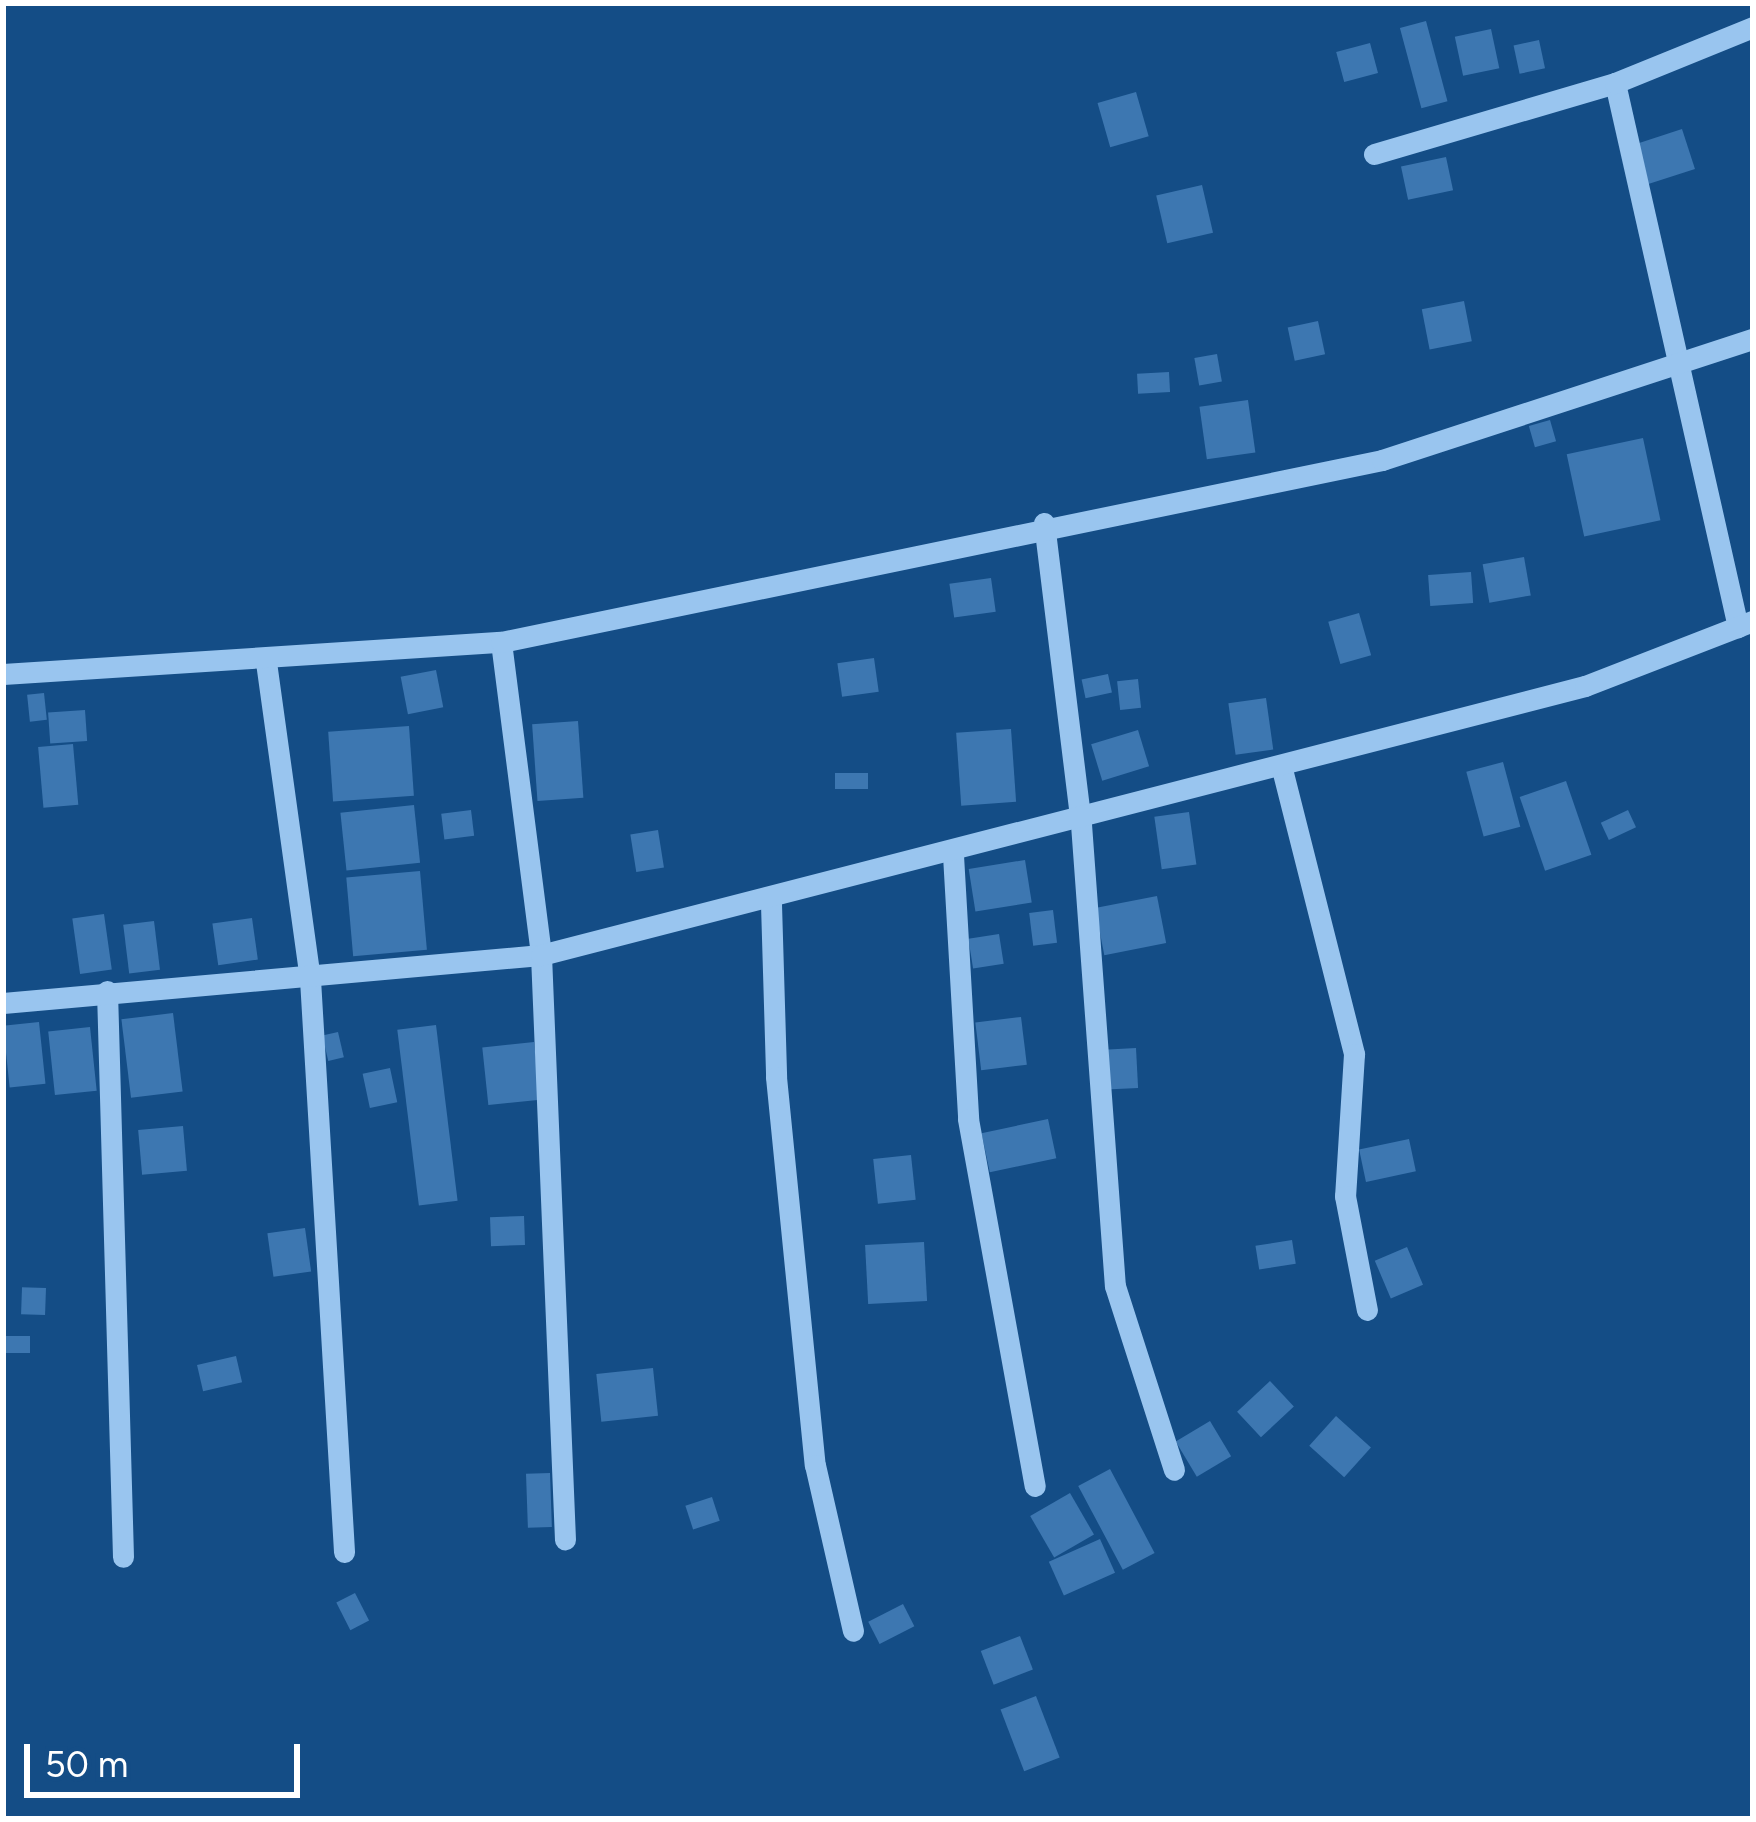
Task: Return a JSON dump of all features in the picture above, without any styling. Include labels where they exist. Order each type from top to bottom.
[{"type":"street","points":[[1374,154],[1615,83],[1753,27]]},
{"type":"street","points":[[3,1003],[541,955],[771,904],[1586,686],[1745,624],[1678,368],[1615,83]]},
{"type":"street","points":[[3,674],[266,662],[501,642],[1044,523],[1382,460],[1678,368],[1753,338]]},
{"type":"street","points":[[1044,523],[1081,824],[1114,1286],[1174,1470]]},
{"type":"street","points":[[501,642],[541,955],[565,1540]]},
{"type":"street","points":[[266,662],[310,979],[344,1552]]},
{"type":"street","points":[[1282,769],[1354,1054],[1346,1196],[1367,1310]]},
{"type":"street","points":[[953,855],[968,1119],[1035,1486]]},
{"type":"street","points":[[771,904],[776,1077],[815,1465],[853,1631]]},
{"type":"street","points":[[107,991],[123,1556]]},
{"type":"building","points":[[1426,21],[1447,101],[1421,108],[1400,28]]},
{"type":"building","points":[[1491,29],[1499,68],[1463,76],[1455,37]]},
{"type":"building","points":[[1539,40],[1545,68],[1520,74],[1514,45]]},
{"type":"building","points":[[1370,43],[1378,73],[1344,82],[1336,52]]},
{"type":"building","points":[[1136,92],[1149,136],[1110,147],[1098,103]]},
{"type":"building","points":[[1682,129],[1695,169],[1648,184],[1635,144]]},
{"type":"building","points":[[1446,157],[1453,190],[1408,200],[1401,167]]},
{"type":"building","points":[[1202,185],[1213,233],[1167,243],[1156,196]]},
{"type":"building","points":[[1464,301],[1472,341],[1430,349],[1422,309]]},
{"type":"building","points":[[1318,321],[1325,354],[1295,361],[1288,327]]},
{"type":"building","points":[[1217,354],[1222,382],[1199,386],[1194,358]]},
{"type":"building","points":[[1169,372],[1170,392],[1138,394],[1137,374]]},
{"type":"building","points":[[1248,400],[1255,452],[1207,459],[1199,407]]},
{"type":"building","points":[[1550,420],[1556,441],[1535,447],[1529,426]]},
{"type":"building","points":[[1643,438],[1660,520],[1584,536],[1567,454]]},
{"type":"building","points":[[1524,557],[1531,595],[1489,603],[1483,564]]},
{"type":"building","points":[[1471,572],[1473,603],[1430,606],[1428,575]]},
{"type":"building","points":[[991,578],[996,612],[954,618],[949,584]]},
{"type":"building","points":[[1359,613],[1371,655],[1340,664],[1328,622]]},
{"type":"building","points":[[874,658],[879,692],[842,697],[837,663]]},
{"type":"building","points":[[436,670],[443,707],[408,714],[401,677]]},
{"type":"building","points":[[1108,674],[1112,693],[1086,698],[1082,680]]},
{"type":"building","points":[[1138,679],[1141,708],[1120,710],[1117,681]]},
{"type":"building","points":[[44,693],[47,720],[30,722],[27,695]]},
{"type":"building","points":[[1266,698],[1273,749],[1236,755],[1228,703]]},
{"type":"building","points":[[85,710],[87,741],[50,744],[48,713]]},
{"type":"building","points":[[578,721],[583,798],[537,801],[532,724]]},
{"type":"building","points":[[409,726],[414,796],[333,801],[328,732]]},
{"type":"building","points":[[1011,729],[1016,802],[961,806],[956,733]]},
{"type":"building","points":[[1138,730],[1149,766],[1102,781],[1091,744]]},
{"type":"building","points":[[73,744],[78,805],[43,808],[38,747]]},
{"type":"building","points":[[1503,762],[1520,827],[1484,837],[1466,772]]},
{"type":"building","points":[[835,773],[868,773],[868,789],[835,789]]},
{"type":"building","points":[[1566,781],[1591,855],[1545,871],[1520,797]]},
{"type":"building","points":[[414,805],[420,863],[346,870],[340,813]]},
{"type":"building","points":[[471,810],[474,836],[444,839],[441,814]]},
{"type":"building","points":[[1628,810],[1636,827],[1609,840],[1601,823]]},
{"type":"building","points":[[1189,812],[1196,864],[1162,869],[1154,817]]},
{"type":"building","points":[[658,830],[664,868],[636,872],[630,834]]},
{"type":"building","points":[[1025,860],[1032,902],[975,911],[969,869]]},
{"type":"building","points":[[420,871],[427,950],[353,956],[346,877]]},
{"type":"building","points":[[1157,896],[1166,943],[1104,955],[1095,908]]},
{"type":"building","points":[[1053,910],[1057,943],[1033,946],[1029,913]]},
{"type":"building","points":[[104,914],[112,969],[80,974],[72,918]]},
{"type":"building","points":[[252,918],[258,960],[218,965],[212,924]]},
{"type":"building","points":[[154,921],[160,970],[129,973],[123,925]]},
{"type":"building","points":[[999,934],[1004,964],[973,968],[968,939]]},
{"type":"building","points":[[173,1013],[183,1091],[131,1098],[121,1019]]},
{"type":"building","points":[[1021,1017],[1027,1065],[981,1070],[975,1023]]},
{"type":"building","points":[[39,1022],[45,1084],[10,1087],[3,1026]]},
{"type":"building","points":[[436,1025],[458,1201],[419,1205],[397,1030]]},
{"type":"building","points":[[90,1027],[97,1091],[55,1095],[48,1031]]},
{"type":"building","points":[[338,1032],[344,1057],[328,1061],[322,1036]]},
{"type":"building","points":[[534,1042],[540,1100],[488,1105],[482,1047]]},
{"type":"building","points":[[1136,1048],[1138,1088],[1106,1090],[1104,1050]]},
{"type":"building","points":[[390,1068],[397,1102],[370,1108],[363,1074]]},
{"type":"building","points":[[1048,1119],[1056,1158],[990,1172],[981,1133]]},
{"type":"building","points":[[183,1126],[187,1171],[142,1175],[138,1130]]},
{"type":"building","points":[[1409,1139],[1416,1171],[1366,1182],[1359,1150]]},
{"type":"building","points":[[911,1155],[916,1200],[878,1204],[873,1159]]},
{"type":"building","points":[[524,1216],[525,1245],[491,1246],[490,1217]]},
{"type":"building","points":[[305,1228],[311,1272],[273,1277],[267,1233]]},
{"type":"building","points":[[1292,1240],[1296,1264],[1259,1269],[1255,1246]]},
{"type":"building","points":[[924,1242],[927,1301],[868,1304],[865,1245]]},
{"type":"building","points":[[1407,1247],[1423,1285],[1391,1298],[1375,1261]]},
{"type":"building","points":[[22,1287],[46,1288],[45,1315],[21,1314]]},
{"type":"building","points":[[3,1336],[30,1336],[30,1353],[3,1353]]},
{"type":"building","points":[[236,1356],[242,1382],[203,1391],[197,1365]]},
{"type":"building","points":[[653,1368],[658,1416],[601,1422],[596,1374]]},
{"type":"building","points":[[1270,1381],[1294,1407],[1261,1437],[1237,1412]]},
{"type":"building","points":[[1336,1416],[1371,1447],[1344,1477],[1309,1446]]},
{"type":"building","points":[[1210,1421],[1231,1456],[1197,1477],[1176,1442]]},
{"type":"building","points":[[1110,1469],[1155,1553],[1123,1570],[1078,1486]]},
{"type":"building","points":[[550,1473],[552,1527],[528,1528],[526,1474]]},
{"type":"building","points":[[1070,1493],[1094,1535],[1054,1558],[1030,1516]]},
{"type":"building","points":[[712,1497],[720,1521],[693,1529],[685,1506]]},
{"type":"building","points":[[1100,1539],[1115,1573],[1064,1596],[1049,1562]]},
{"type":"building","points":[[355,1593],[369,1621],[350,1630],[336,1603]]},
{"type":"building","points":[[903,1604],[914,1626],[880,1644],[868,1622]]},
{"type":"building","points":[[1020,1636],[1033,1670],[994,1685],[981,1651]]},
{"type":"building","points":[[1036,1696],[1060,1758],[1024,1771],[1001,1710]]}]
